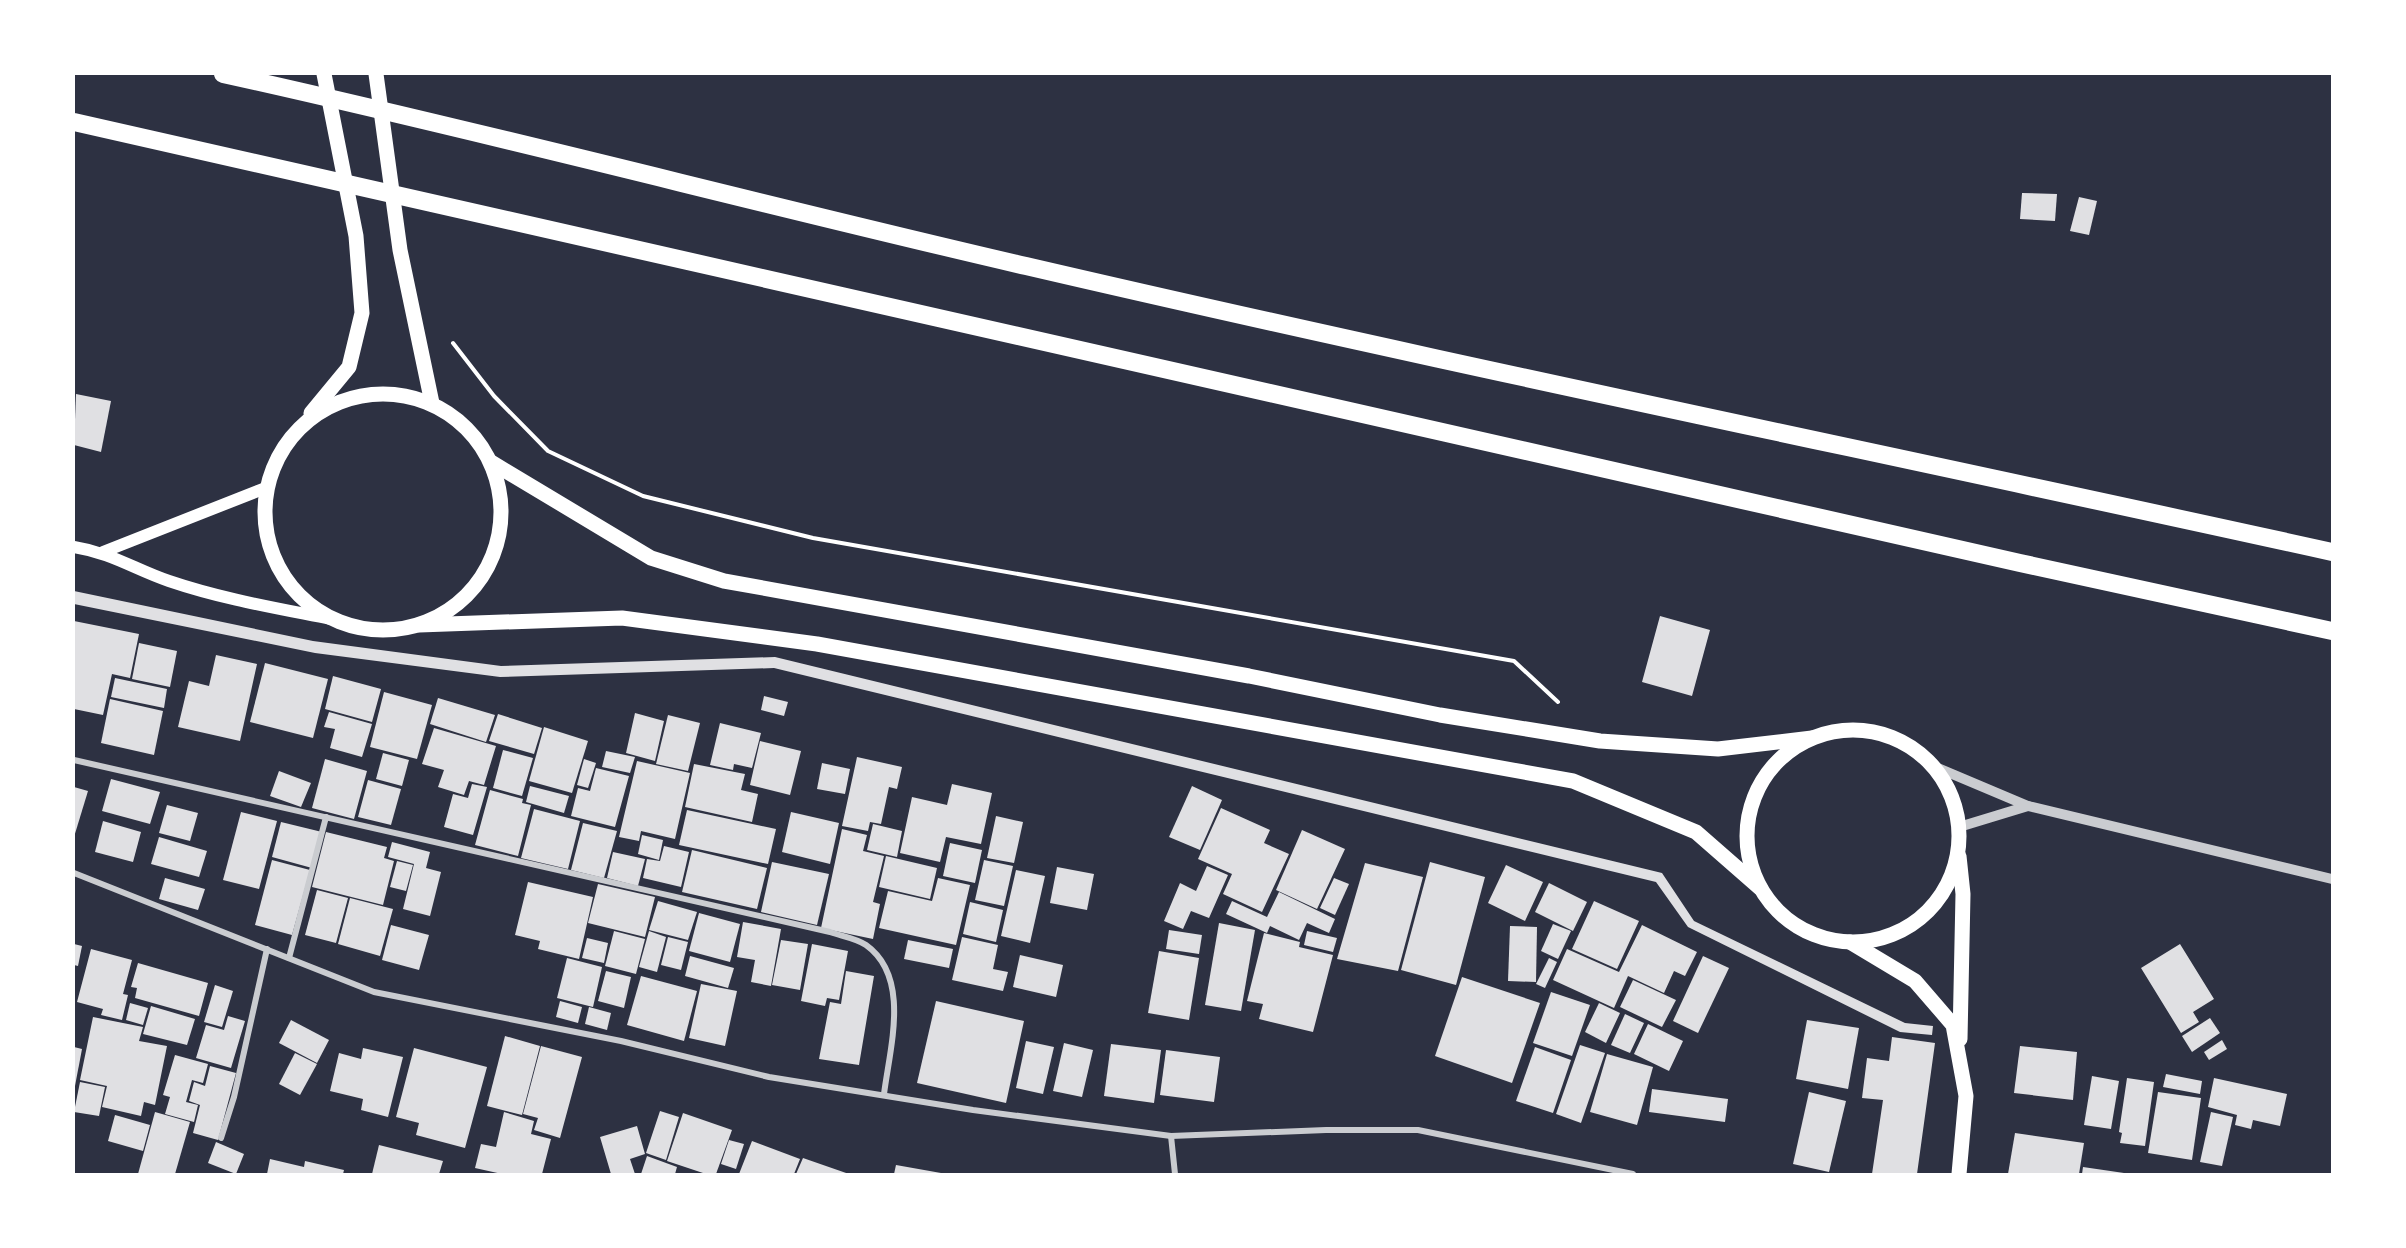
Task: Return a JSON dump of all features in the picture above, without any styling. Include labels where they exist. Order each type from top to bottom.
[{"type":"highway","points":[[227,74],[1036,269],[1611,398],[2038,487],[2332,552]]},
{"type":"highway","points":[[74,122],[2020,563],[2332,631]]},
{"type":"main road","points":[[324,74],[356,237],[362,313],[349,367],[279,455],[268,488],[265,513],[267,531],[276,564],[291,586],[309,605],[331,619]]},
{"type":"main road","points":[[376,74],[400,250],[432,403]]},
{"type":"main road","points":[[300,427],[322,410],[348,398],[376,393],[405,395],[432,403],[457,418],[476,437],[491,462],[500,489],[501,517],[496,546],[489,564],[467,595],[445,613],[418,625]]},
{"type":"main road","points":[[491,462],[651,558],[724,581],[1250,676],[1440,715],[1600,741],[1718,749],[1812,738],[1844,731],[1877,733],[1898,740],[1917,751],[1933,766],[1945,784],[1954,805],[1959,827],[1958,849],[1963,894],[1963,994],[1959,1051]]},
{"type":"main road","points":[[103,552],[268,488]]},
{"type":"main road","points":[[74,547],[103,552],[167,580],[221,596],[331,619],[360,629],[391,630],[418,625],[622,618],[817,644],[1573,782],[1696,832],[1760,888]]},
{"type":"main road","points":[[1812,738],[1792,749],[1776,763],[1753,802],[1747,823],[1747,845],[1751,867],[1760,888],[1772,906],[1788,921],[1807,933],[1850,942],[1872,940],[1893,934],[1913,923],[1930,909],[1943,891],[1958,849]]},
{"type":"main road","points":[[1850,942],[1915,981],[1953,1025],[1966,1096],[1959,1174]]},
{"type":"street","points":[[74,760],[819,929],[863,943],[878,954],[891,978],[894,1021],[884,1094]]},
{"type":"street","points":[[1933,766],[2028,806],[2332,879]]},
{"type":"street","points":[[1959,827],[2028,806]]},
{"type":"street","points":[[289,958],[326,817]]},
{"type":"street","points":[[74,873],[374,992],[621,1041],[768,1077],[973,1110],[1171,1136],[1418,1130],[1633,1174]]},
{"type":"street","points":[[221,1138],[234,1097],[267,949]]},
{"type":"street","points":[[1171,1136],[1175,1174]]},
{"type":"path","points":[[414,320],[443,329],[494,396],[548,451],[643,496],[813,537],[1514,661],[1600,741]]},
{"type":"building","points":[[2022,193],[2057,194],[2055,221],[2020,219]]},
{"type":"building","points":[[2079,197],[2097,201],[2089,235],[2070,231]]},
{"type":"building","points":[[76,394],[111,401],[101,452],[74,445]]},
{"type":"building","points":[[74,591],[313,641],[501,666],[775,657],[1662,873],[1694,921],[1905,1023],[1933,1026],[1932,1035],[1900,1032],[1688,927],[1656,882],[774,668],[500,677],[315,653],[74,604]]},
{"type":"building","points":[[1660,616],[1710,630],[1692,696],[1642,682]]},
{"type":"building","points":[[74,621],[139,634],[130,678],[112,674],[103,715],[74,709]]},
{"type":"building","points":[[139,643],[177,651],[170,687],[132,679]]},
{"type":"building","points":[[216,655],[257,664],[240,741],[178,727],[189,681],[209,686]]},
{"type":"building","points":[[265,663],[328,679],[313,738],[250,722]]},
{"type":"building","points":[[333,676],[381,689],[372,722],[325,709]]},
{"type":"building","points":[[115,678],[167,689],[164,708],[111,697]]},
{"type":"building","points":[[384,692],[432,705],[417,759],[370,747]]},
{"type":"building","points":[[764,696],[788,702],[784,716],[761,710]]},
{"type":"building","points":[[438,698],[495,715],[486,742],[430,724]]},
{"type":"building","points":[[110,699],[163,711],[154,755],[101,743]]},
{"type":"building","points":[[329,712],[372,724],[362,757],[330,748],[335,729],[324,727]]},
{"type":"building","points":[[635,713],[664,721],[655,761],[626,753]]},
{"type":"building","points":[[498,714],[542,728],[534,754],[489,741]]},
{"type":"building","points":[[668,715],[700,723],[688,771],[656,764]]},
{"type":"building","points":[[720,723],[761,733],[752,768],[734,764],[733,770],[710,765]]},
{"type":"building","points":[[544,727],[588,741],[572,793],[529,781]]},
{"type":"building","points":[[434,728],[496,746],[484,785],[469,781],[464,795],[438,787],[444,770],[422,764]]},
{"type":"building","points":[[760,741],[801,751],[790,795],[750,785]]},
{"type":"building","points":[[503,750],[533,758],[522,796],[493,788]]},
{"type":"building","points":[[606,751],[635,757],[630,773],[602,767]]},
{"type":"building","points":[[383,753],[409,760],[402,786],[376,779]]},
{"type":"building","points":[[857,757],[902,767],[897,789],[889,787],[881,824],[870,822],[868,831],[842,826]]},
{"type":"building","points":[[325,759],[367,771],[354,819],[312,808]]},
{"type":"building","points":[[584,759],[596,763],[588,788],[577,785]]},
{"type":"building","points":[[637,761],[690,773],[675,839],[641,831],[639,841],[619,837]]},
{"type":"building","points":[[822,763],[850,769],[845,794],[817,789]]},
{"type":"building","points":[[694,764],[745,774],[741,790],[758,794],[752,822],[685,807]]},
{"type":"building","points":[[596,768],[629,776],[615,827],[571,816],[578,788],[590,791]]},
{"type":"building","points":[[279,771],[311,783],[301,807],[270,796]]},
{"type":"building","points":[[111,779],[160,792],[150,824],[102,811]]},
{"type":"building","points":[[368,780],[401,789],[391,825],[358,817]]},
{"type":"building","points":[[472,784],[487,787],[473,835],[444,827],[453,794],[468,798]]},
{"type":"building","points":[[952,784],[992,793],[981,844],[946,837],[940,862],[900,853],[912,797],[947,805]]},
{"type":"building","points":[[530,786],[569,796],[564,813],[526,802]]},
{"type":"building","points":[[1192,786],[1222,800],[1200,850],[1169,837]]},
{"type":"building","points":[[74,787],[88,791],[74,837]]},
{"type":"building","points":[[490,790],[523,799],[522,803],[531,805],[518,856],[475,845]]},
{"type":"building","points":[[167,805],[198,813],[190,841],[159,833]]},
{"type":"building","points":[[1221,808],[1270,830],[1264,843],[1289,854],[1262,912],[1223,894],[1232,874],[1198,859]]},
{"type":"building","points":[[534,809],[580,821],[568,869],[521,858]]},
{"type":"building","points":[[687,810],[776,829],[768,864],[679,845]]},
{"type":"building","points":[[241,812],[277,821],[259,889],[223,880]]},
{"type":"building","points":[[791,812],[839,823],[830,864],[782,852]]},
{"type":"building","points":[[996,816],[1023,822],[1014,863],[987,858]]},
{"type":"building","points":[[103,821],[141,832],[133,862],[95,852]]},
{"type":"building","points":[[281,822],[322,832],[312,868],[272,857]]},
{"type":"building","points":[[583,823],[617,831],[604,878],[571,870]]},
{"type":"building","points":[[873,824],[902,831],[897,857],[867,850]]},
{"type":"building","points":[[842,829],[867,835],[863,851],[884,856],[873,902],[880,904],[873,939],[821,928]]},
{"type":"building","points":[[1302,830],[1345,849],[1317,909],[1276,890]]},
{"type":"building","points":[[326,832],[387,847],[384,858],[394,861],[383,905],[312,887]]},
{"type":"building","points":[[642,835],[663,840],[659,860],[638,854]]},
{"type":"building","points":[[159,837],[207,851],[199,877],[151,864]]},
{"type":"building","points":[[392,842],[430,852],[426,868],[441,872],[430,916],[403,909],[414,864],[388,857]]},
{"type":"building","points":[[950,843],[982,850],[975,883],[943,876]]},
{"type":"building","points":[[664,846],[689,852],[681,887],[643,878],[647,859],[660,861]]},
{"type":"building","points":[[692,850],[767,868],[757,909],[682,892]]},
{"type":"building","points":[[613,852],[645,859],[638,886],[607,878]]},
{"type":"building","points":[[886,856],[937,868],[930,899],[879,887]]},
{"type":"building","points":[[272,860],[310,870],[292,935],[255,925]]},
{"type":"building","points":[[984,860],[1013,866],[1004,906],[975,900]]},
{"type":"building","points":[[397,861],[413,865],[406,891],[390,887]]},
{"type":"building","points":[[772,862],[829,874],[817,925],[761,912]]},
{"type":"building","points":[[1430,862],[1485,877],[1456,985],[1401,970]]},
{"type":"building","points":[[1365,863],[1423,877],[1398,971],[1337,959]]},
{"type":"building","points":[[1506,865],[1543,882],[1525,921],[1488,903]]},
{"type":"building","points":[[1207,866],[1228,875],[1209,918],[1191,911],[1183,929],[1164,921],[1180,883],[1196,891]]},
{"type":"building","points":[[1057,867],[1094,874],[1087,910],[1050,903]]},
{"type":"building","points":[[1016,870],[1045,876],[1030,943],[1001,936]]},
{"type":"building","points":[[165,878],[205,889],[198,910],[159,899]]},
{"type":"building","points":[[938,878],[970,885],[956,945],[879,928],[888,891],[932,901]]},
{"type":"building","points":[[1334,878],[1349,884],[1335,915],[1320,908]]},
{"type":"building","points":[[528,882],[593,897],[579,959],[538,949],[540,941],[515,935]]},
{"type":"building","points":[[1549,883],[1587,902],[1573,931],[1535,912]]},
{"type":"building","points":[[598,884],[655,897],[645,937],[588,923]]},
{"type":"building","points":[[317,890],[348,898],[336,943],[305,935]]},
{"type":"building","points":[[1279,892],[1335,919],[1329,933],[1307,923],[1299,940],[1270,926],[1267,933],[1226,914],[1232,901],[1267,917]]},
{"type":"building","points":[[350,898],[393,909],[380,956],[338,944]]},
{"type":"building","points":[[658,901],[697,912],[688,940],[649,930]]},
{"type":"building","points":[[1594,901],[1639,921],[1617,969],[1572,949]]},
{"type":"building","points":[[970,902],[1003,910],[996,942],[963,934]]},
{"type":"building","points":[[699,913],[740,924],[730,962],[689,951]]},
{"type":"building","points":[[743,922],[781,929],[771,986],[751,982],[755,960],[737,957]]},
{"type":"building","points":[[1219,923],[1255,930],[1241,1011],[1205,1005]]},
{"type":"building","points":[[1553,924],[1571,931],[1558,959],[1541,951]]},
{"type":"building","points":[[391,925],[429,935],[419,970],[382,960]]},
{"type":"building","points":[[1642,925],[1697,952],[1685,976],[1674,971],[1664,993],[1628,976],[1614,1008],[1553,980],[1567,949],[1619,972]]},
{"type":"building","points":[[1510,926],[1537,927],[1536,982],[1508,981]]},
{"type":"building","points":[[1169,930],[1202,935],[1199,954],[1166,949]]},
{"type":"building","points":[[614,931],[645,939],[636,974],[605,966]]},
{"type":"building","points":[[649,931],[666,937],[657,972],[639,967]]},
{"type":"building","points":[[1307,931],[1337,938],[1333,952],[1304,945]]},
{"type":"building","points":[[1264,933],[1300,942],[1299,947],[1333,955],[1313,1032],[1259,1019],[1263,1004],[1247,1001]]},
{"type":"building","points":[[668,937],[688,942],[681,970],[661,965]]},
{"type":"building","points":[[962,937],[998,945],[993,969],[1008,972],[1003,991],[952,980]]},
{"type":"building","points":[[587,938],[608,943],[604,963],[582,958]]},
{"type":"building","points":[[781,940],[808,944],[800,990],[772,985]]},
{"type":"building","points":[[908,940],[953,949],[949,968],[904,959]]},
{"type":"building","points":[[74,944],[82,946],[78,966],[74,965]]},
{"type":"building","points":[[812,944],[848,951],[839,1000],[827,998],[825,1006],[801,1001]]},
{"type":"building","points":[[2180,944],[2214,999],[2193,1012],[2199,1022],[2181,1033],[2141,968]]},
{"type":"building","points":[[91,949],[132,960],[123,994],[128,995],[122,1020],[101,1015],[103,1009],[77,1002]]},
{"type":"building","points":[[1159,951],[1199,958],[1189,1020],[1148,1013]]},
{"type":"building","points":[[1020,955],[1063,965],[1056,997],[1013,987]]},
{"type":"building","points":[[690,956],[734,968],[728,988],[685,976]]},
{"type":"building","points":[[1703,956],[1729,968],[1698,1033],[1673,1021]]},
{"type":"building","points":[[567,958],[602,967],[593,1007],[557,998]]},
{"type":"building","points":[[1549,958],[1557,962],[1545,988],[1536,984]]},
{"type":"building","points":[[138,963],[208,983],[199,1016],[135,998],[137,988],[131,987]]},
{"type":"building","points":[[606,971],[631,977],[624,1008],[598,1001]]},
{"type":"building","points":[[846,971],[874,976],[859,1065],[819,1059],[830,1002],[841,1004]]},
{"type":"building","points":[[641,976],[697,991],[684,1041],[627,1025]]},
{"type":"building","points":[[1462,977],[1540,1003],[1512,1083],[1435,1056]]},
{"type":"building","points":[[1633,980],[1676,1000],[1662,1027],[1620,1007]]},
{"type":"building","points":[[701,984],[737,991],[725,1046],[689,1038]]},
{"type":"building","points":[[215,985],[233,991],[222,1027],[204,1022]]},
{"type":"building","points":[[1551,992],[1590,1005],[1572,1056],[1533,1043]]},
{"type":"building","points":[[560,1001],[582,1007],[578,1023],[556,1017]]},
{"type":"building","points":[[936,1001],[1024,1021],[1006,1103],[917,1083]]},
{"type":"building","points":[[130,1003],[148,1008],[143,1025],[126,1020]]},
{"type":"building","points":[[1599,1003],[1620,1013],[1606,1043],[1585,1032]]},
{"type":"building","points":[[151,1006],[195,1019],[187,1045],[143,1034]]},
{"type":"building","points":[[589,1007],[611,1013],[607,1030],[585,1024]]},
{"type":"building","points":[[1625,1014],[1644,1023],[1630,1053],[1611,1045]]},
{"type":"building","points":[[228,1016],[245,1021],[231,1068],[196,1058],[206,1025],[224,1030]]},
{"type":"building","points":[[93,1017],[143,1027],[139,1041],[167,1046],[155,1105],[144,1102],[141,1116],[102,1107],[107,1086],[80,1080]]},
{"type":"building","points":[[2210,1018],[2220,1033],[2192,1052],[2182,1036]]},
{"type":"building","points":[[291,1020],[329,1040],[317,1063],[279,1043]]},
{"type":"building","points":[[1807,1020],[1859,1028],[1848,1089],[1796,1079]]},
{"type":"building","points":[[1648,1024],[1683,1041],[1669,1071],[1634,1054]]},
{"type":"building","points":[[505,1036],[540,1046],[522,1115],[487,1106]]},
{"type":"building","points":[[1892,1037],[1935,1043],[1917,1174],[1872,1174],[1883,1100],[1862,1098],[1867,1058],[1889,1061]]},
{"type":"building","points":[[2222,1040],[2227,1049],[2209,1060],[2204,1052]]},
{"type":"building","points":[[1026,1041],[1054,1047],[1043,1094],[1016,1088]]},
{"type":"building","points":[[1064,1043],[1093,1050],[1082,1097],[1053,1091]]},
{"type":"building","points":[[1111,1044],[1161,1050],[1154,1103],[1104,1096]]},
{"type":"building","points":[[1580,1045],[1605,1053],[1581,1123],[1556,1114]]},
{"type":"building","points":[[541,1046],[582,1057],[560,1138],[534,1130],[538,1118],[523,1114]]},
{"type":"building","points":[[2020,1046],[2077,1052],[2073,1100],[2014,1093]]},
{"type":"building","points":[[74,1047],[82,1049],[75,1086],[74,1086]]},
{"type":"building","points":[[1535,1047],[1571,1060],[1553,1113],[1516,1101]]},
{"type":"building","points":[[363,1048],[403,1057],[388,1117],[361,1110],[363,1099],[330,1091],[339,1053],[361,1059]]},
{"type":"building","points":[[414,1048],[487,1067],[465,1148],[416,1135],[419,1123],[396,1117]]},
{"type":"building","points":[[1166,1050],[1220,1057],[1214,1102],[1160,1095]]},
{"type":"building","points":[[295,1053],[317,1064],[300,1095],[279,1084]]},
{"type":"building","points":[[1607,1054],[1653,1067],[1637,1125],[1590,1112]]},
{"type":"building","points":[[175,1055],[208,1064],[203,1083],[192,1080],[186,1102],[198,1105],[194,1122],[165,1114],[170,1097],[163,1095]]},
{"type":"building","points":[[210,1066],[236,1073],[218,1140],[193,1133],[200,1105],[189,1101],[194,1082],[205,1086]]},
{"type":"building","points":[[2166,1074],[2202,1081],[2200,1094],[2163,1087]]},
{"type":"building","points":[[2092,1076],[2119,1081],[2111,1129],[2084,1125]]},
{"type":"building","points":[[2127,1078],[2154,1082],[2145,1146],[2120,1143],[2122,1133],[2119,1132]]},
{"type":"building","points":[[2214,1078],[2287,1094],[2280,1126],[2253,1120],[2251,1129],[2235,1125],[2237,1115],[2208,1107]]},
{"type":"building","points":[[80,1082],[105,1087],[99,1116],[74,1112]]},
{"type":"building","points":[[1652,1089],[1728,1099],[1725,1122],[1649,1112]]},
{"type":"building","points":[[1809,1092],[1846,1101],[1829,1172],[1793,1164]]},
{"type":"building","points":[[2158,1092],[2201,1098],[2192,1160],[2148,1153]]},
{"type":"building","points":[[660,1111],[679,1117],[666,1160],[646,1153]]},
{"type":"building","points":[[155,1112],[190,1122],[175,1174],[138,1174]]},
{"type":"building","points":[[504,1112],[534,1121],[531,1134],[551,1139],[542,1174],[502,1174],[475,1168],[481,1144],[496,1147]]},
{"type":"building","points":[[2211,1112],[2233,1117],[2222,1166],[2200,1162]]},
{"type":"building","points":[[683,1113],[732,1130],[716,1174],[706,1174],[667,1161]]},
{"type":"building","points":[[115,1115],[150,1125],[143,1151],[108,1141]]},
{"type":"building","points":[[637,1126],[645,1154],[630,1159],[635,1174],[611,1174],[600,1137]]},
{"type":"building","points":[[2015,1133],[2084,1143],[2079,1174],[2008,1174]]},
{"type":"building","points":[[729,1140],[744,1144],[736,1169],[721,1164]]},
{"type":"building","points":[[752,1141],[800,1159],[794,1174],[739,1174]]},
{"type":"building","points":[[216,1142],[244,1154],[236,1174],[208,1163]]},
{"type":"building","points":[[379,1145],[443,1161],[439,1174],[372,1174]]},
{"type":"building","points":[[647,1156],[677,1167],[675,1174],[641,1174]]},
{"type":"building","points":[[803,1158],[849,1174],[796,1174]]},
{"type":"building","points":[[270,1159],[304,1167],[305,1161],[344,1170],[343,1174],[267,1174]]},
{"type":"building","points":[[896,1165],[941,1173],[894,1174]]},
{"type":"building","points":[[2083,1167],[2124,1173],[2124,1174],[2082,1174]]}]
